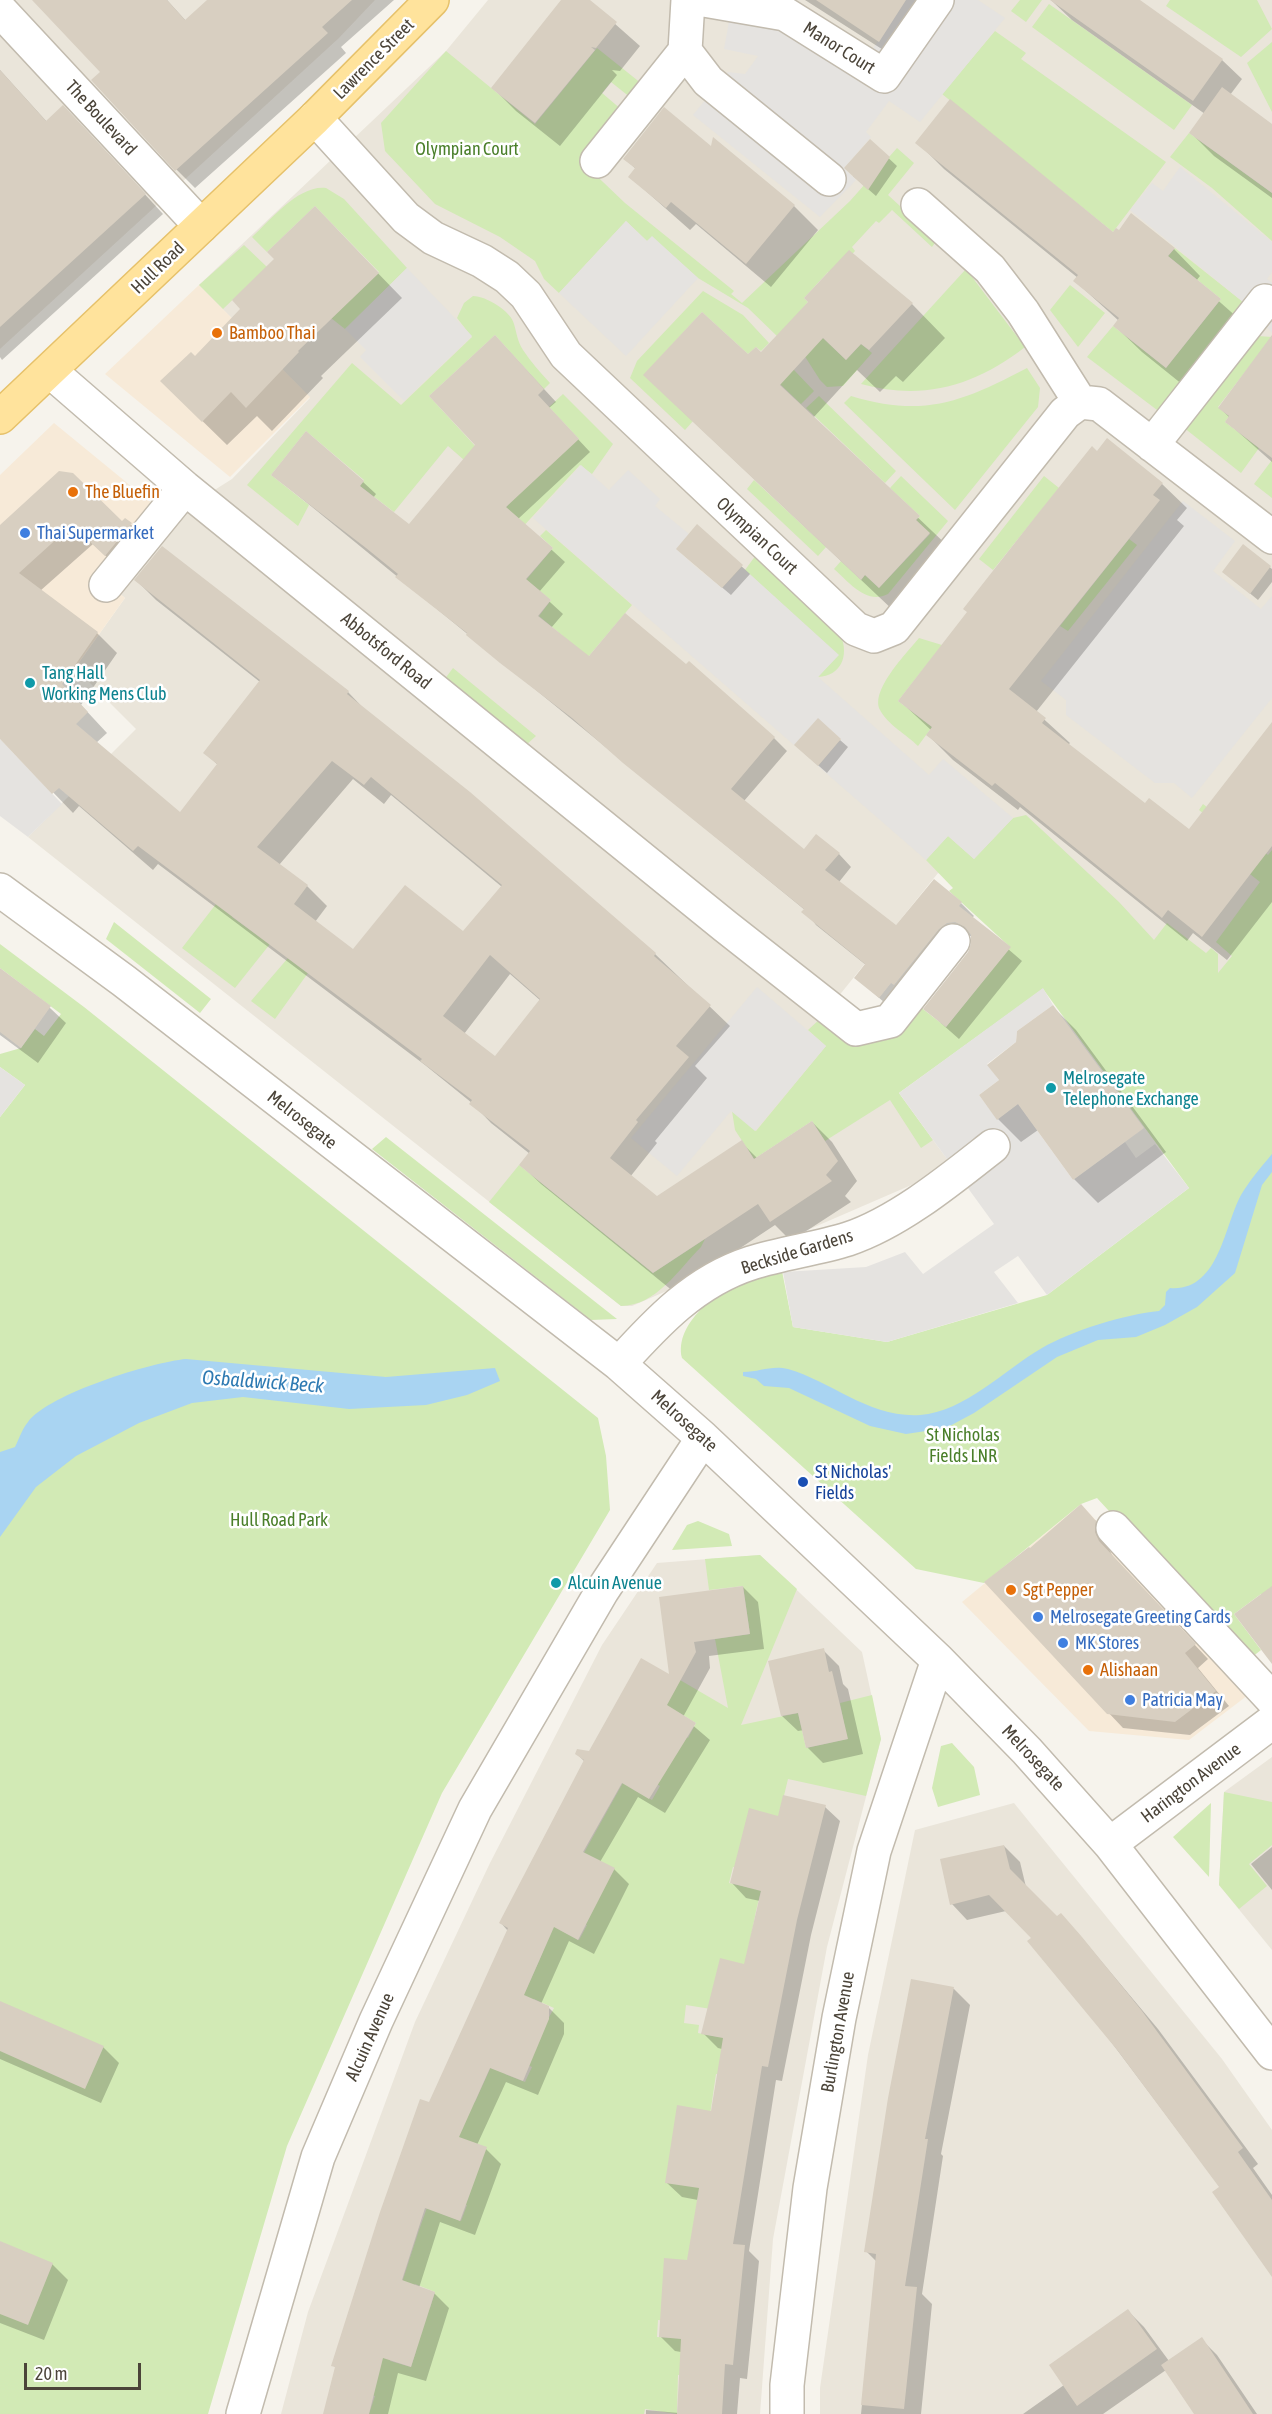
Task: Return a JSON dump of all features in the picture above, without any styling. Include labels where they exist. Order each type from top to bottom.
[{"type":"main road","name":"Lawrence Street","points":[[315,118],[432,0]]},
{"type":"main road","name":"Hull Road","points":[[0,417],[315,118]]},
{"type":"street","points":[[597,161],[685,51],[688,0]]},
{"type":"street","name":"Manor Court","points":[[717,2],[785,14],[884,76],[937,0]]},
{"type":"street","name":"The Boulevard","points":[[0,10],[201,226]]},
{"type":"street","points":[[685,51],[708,81],[828,179]]},
{"type":"street","name":"Olympian Court","points":[[315,118],[406,218],[434,238],[482,261],[507,277],[526,295],[566,355],[856,629],[874,636],[894,628],[1065,413],[1080,402]]},
{"type":"street","points":[[918,204],[990,269],[1043,344],[1080,402],[1100,404],[1272,537]]},
{"type":"street","points":[[1152,445],[1266,301]]},
{"type":"street","name":"Abbotsford Road","points":[[50,372],[185,488],[725,926],[856,1029],[890,1021],[953,941]]},
{"type":"street","points":[[106,585],[185,488]]},
{"type":"street","name":"Melrosegate","points":[[1,891],[124,981],[619,1364],[703,1437],[938,1660],[1028,1751],[1110,1844],[1272,2053]]},
{"type":"street","name":"Beckside Gardens","points":[[619,1364],[657,1322],[695,1289],[748,1264],[848,1239],[882,1223],[958,1174],[993,1146]]},
{"type":"street","name":"Alcuin Avenue","points":[[243,2414],[318,2157],[376,2021],[475,1809],[602,1591],[703,1437]]},
{"type":"street","points":[[1113,1528],[1272,1699]]},
{"type":"street","name":"Burlington Avenue","points":[[787,2414],[788,2385],[810,2188],[839,2018],[874,1851],[938,1660]]},
{"type":"street","name":"Harington Avenue","points":[[1110,1844],[1272,1722]]},
{"type":"shaded area","points":[[0,0],[375,0],[339,38],[0,349]]},
{"type":"shaded area","points":[[488,0],[1272,0],[1272,1015],[1191,978],[938,873],[821,1018],[865,1043],[895,1037],[899,1094],[953,1167],[632,1306],[621,1306],[28,837],[136,729],[75,668],[125,598],[113,588],[170,518],[232,479],[310,398],[199,285],[446,51]]},
{"type":"shaded area","points":[[733,0],[796,0],[872,50],[906,0],[978,0],[1005,18],[920,122],[889,101],[866,132],[871,137],[844,168],[856,180],[820,217],[693,115],[728,72],[745,74],[758,56],[724,49]]},
{"type":"shaded area","points":[[1180,167],[1272,242],[1272,272],[1267,279],[1272,283],[1272,333],[1248,306],[1130,210],[1152,183],[1163,191]]},
{"type":"shaded area","points":[[626,221],[647,241],[652,236],[698,278],[626,356],[559,293]]},
{"type":"shaded area","points":[[407,268],[472,336],[404,401],[360,357],[366,350],[345,329]]},
{"type":"shaded area","points":[[199,285],[310,397],[230,477],[105,374]]},
{"type":"shaded area","points":[[54,423],[170,518],[113,588],[125,598],[75,668],[0,597],[0,475]]},
{"type":"shaded area","points":[[581,465],[609,490],[628,470],[660,499],[655,506],[689,534],[676,549],[697,568],[722,588],[742,567],[839,655],[818,677],[929,775],[943,759],[1013,818],[974,859],[948,836],[926,860],[818,766],[841,739],[817,719],[794,745],[533,518]]},
{"type":"shaded area","points":[[1183,501],[1235,541],[1213,571],[1261,609],[1272,596],[1272,698],[1192,798],[1174,783],[1155,783],[1066,715],[1066,700],[1041,681]]},
{"type":"shaded area","points":[[0,739],[62,804],[28,837],[0,816]]},
{"type":"shaded area","points":[[757,987],[826,1046],[755,1131],[731,1111],[677,1176],[631,1138]]},
{"type":"shaded area","points":[[1043,988],[1053,1005],[1017,1031],[1016,1042],[987,1064],[999,1080],[979,1095],[997,1119],[1018,1104],[1073,1180],[1125,1142],[1136,1158],[1155,1144],[1189,1188],[1047,1295],[1018,1256],[994,1272],[1018,1303],[887,1342],[793,1327],[783,1272],[866,1267],[905,1252],[923,1274],[994,1224],[899,1093]]},
{"type":"shaded area","points":[[0,1067],[25,1085],[0,1117]]},
{"type":"shaded area","points":[[1081,1504],[1252,1692],[1189,1740],[1089,1731],[962,1602]]},
{"type":"shaded area","points":[[760,1555],[862,1652],[881,1739],[827,1947],[773,2239],[760,2414],[281,2414],[308,2312],[415,2022],[490,1863],[602,1645],[657,1563]]},
{"type":"shaded area","points":[[1272,1757],[1272,1950],[1219,1885],[1224,1792]]},
{"type":"shaded area","points":[[1014,1803],[1222,2059],[1272,2130],[1272,2414],[820,2414],[820,2388],[868,2055],[915,1830]]},
{"type":"green space","points":[[1020,0],[1042,0],[1026,22],[1011,11]]},
{"type":"green space","points":[[1170,0],[1257,0],[1272,29],[1241,57],[1166,6]]},
{"type":"green space","points":[[1049,4],[1192,105],[1174,130],[1032,27]]},
{"type":"green space","points":[[995,31],[1026,53],[1021,59],[1166,162],[1113,232],[942,94]]},
{"type":"green space","points":[[1272,42],[1272,112],[1247,63]]},
{"type":"green space","name":"Olympian Court","points":[[597,48],[642,84],[631,98],[611,82],[602,93],[622,110],[581,161],[625,203],[734,291],[731,294],[742,303],[850,201],[897,148],[914,163],[888,195],[937,240],[932,247],[892,210],[879,223],[876,221],[852,247],[855,251],[832,276],[828,272],[804,298],[808,302],[778,337],[748,308],[698,278],[652,237],[647,241],[626,221],[559,293],[544,279],[535,261],[500,237],[435,204],[385,151],[381,123],[446,51],[535,124]]},
{"type":"green space","points":[[1189,133],[1272,193],[1272,241],[1212,188],[1170,157]]},
{"type":"green space","points":[[326,188],[344,199],[407,268],[345,329],[331,318],[379,272],[315,206],[267,252],[252,237],[295,198],[305,192]]},
{"type":"green space","points":[[244,245],[267,267],[223,309],[199,285]]},
{"type":"green space","points":[[1175,248],[1248,306],[1161,413],[1087,357],[1113,326],[1166,368],[1221,299],[1168,256]]},
{"type":"green space","points":[[966,269],[1025,347],[987,372],[948,386],[906,391],[861,384]]},
{"type":"green space","points":[[1070,285],[1105,313],[1078,347],[1050,310]]},
{"type":"green space","points":[[703,291],[743,315],[769,343],[761,351],[756,347],[748,354],[702,312],[644,375],[693,421],[685,430],[630,378],[637,361]]},
{"type":"green space","points":[[473,296],[491,301],[508,314],[523,350],[550,383],[544,389],[495,335],[429,396],[477,448],[579,439],[549,407],[563,394],[613,444],[592,474],[580,465],[506,545],[472,551],[511,501],[448,446],[394,512],[360,486],[364,480],[306,431],[271,475],[309,505],[298,526],[247,485],[352,363],[401,405],[472,337],[457,318],[464,303]]},
{"type":"green space","points":[[1258,336],[1272,337],[1218,407],[1229,416],[1225,422],[1259,448],[1241,473],[1183,427]]},
{"type":"green space","points":[[823,338],[846,360],[861,344],[872,353],[843,386],[827,387],[804,355]]},
{"type":"green space","points":[[774,349],[814,391],[801,404],[759,364]]},
{"type":"green space","points":[[1027,368],[1040,388],[1038,407],[955,510],[844,403],[851,396],[900,406],[942,403],[982,390]]},
{"type":"green space","points":[[819,396],[896,471],[885,483],[806,408]]},
{"type":"green space","points":[[1272,460],[1272,498],[1254,484]]},
{"type":"green space","points":[[901,476],[948,521],[888,594],[872,597],[852,586],[834,569],[841,561],[861,580],[865,575],[879,588],[930,534],[916,520],[920,516],[890,488]]},
{"type":"green space","points":[[1044,476],[1059,488],[993,570],[979,559]]},
{"type":"green space","points":[[754,480],[826,547],[818,556],[747,489]]},
{"type":"green space","points":[[546,530],[632,605],[588,657],[539,616],[551,600],[526,580],[553,548],[540,536]]},
{"type":"green space","points":[[1129,539],[1137,545],[1068,631],[1060,626]]},
{"type":"green space","points":[[759,551],[841,636],[843,657],[841,664],[832,673],[818,677],[838,655],[745,570]]},
{"type":"green space","points":[[919,638],[942,645],[898,701],[932,727],[918,746],[887,720],[878,702],[880,692],[891,672]]},
{"type":"green space","points":[[453,668],[536,736],[525,746],[444,680]]},
{"type":"green space","name":"St Nicholas Fields LNR","points":[[1203,804],[1268,855],[1272,850],[1272,1596],[1261,1594],[1234,1614],[1261,1650],[1247,1661],[1097,1498],[1081,1504],[984,1583],[916,1569],[682,1358],[681,1345],[691,1321],[711,1300],[749,1275],[781,1266],[793,1327],[887,1342],[1047,1295],[1189,1188],[1043,989],[899,1093],[933,1140],[921,1148],[890,1100],[825,1141],[812,1121],[754,1159],[735,1130],[732,1111],[756,1131],[826,1046],[808,1030],[821,1018],[865,1043],[895,1037],[919,1006],[946,1027],[1010,947],[949,891],[953,888],[926,860],[948,836],[974,859],[1013,818],[1026,815],[1119,902],[1154,940],[1167,923],[1206,953],[1211,948],[1218,954],[1218,973],[1232,956],[1216,942],[1260,882],[1216,847],[1227,832],[1199,810]]},
{"type":"green space","points":[[233,882],[254,889],[232,917],[270,944],[235,988],[182,948]]},
{"type":"green space","points":[[114,922],[211,999],[200,1013],[106,939]]},
{"type":"green space","name":"Hull Road Park","points":[[0,944],[84,1007],[598,1418],[606,1456],[610,1510],[442,1793],[287,2146],[208,2414],[0,2414],[0,1117],[25,1085],[0,1067],[0,1054],[21,1048],[35,1029],[44,1036],[61,1014],[0,968]]},
{"type":"green space","points":[[288,958],[308,973],[275,1019],[251,1001]]},
{"type":"green space","points":[[386,1137],[617,1319],[591,1320],[372,1149]]},
{"type":"green space","points":[[519,1165],[653,1273],[705,1239],[701,1247],[656,1293],[645,1300],[621,1306],[489,1202]]},
{"type":"green space","points":[[698,1521],[729,1534],[732,1546],[672,1550],[687,1525]]},
{"type":"green space","points":[[760,1555],[797,1589],[741,1725],[798,1713],[806,1748],[847,1739],[840,1703],[872,1695],[881,1739],[866,1796],[788,1779],[756,1911],[736,2013],[686,2005],[684,2023],[699,2025],[698,2033],[719,2037],[732,2031],[723,2075],[716,2074],[694,2225],[690,2375],[678,2375],[677,2414],[645,2409],[644,2414],[369,2414],[375,2396],[367,2394],[371,2378],[419,2230],[466,2099],[475,2102],[539,1961],[580,1860],[680,1680],[728,1708],[715,1639],[750,1634],[743,1586],[709,1590],[705,1559]],"holes":[[[678,1712],[696,1723],[688,1738],[669,1726]],[[642,1775],[660,1786],[652,1800],[633,1789]],[[733,1867],[755,1872],[751,1888],[729,1883]],[[568,1915],[587,1925],[579,1940],[560,1930]],[[534,1999],[554,2008],[546,2023],[530,2006]],[[512,2058],[532,2067],[525,2082],[505,2074]],[[446,2198],[467,2205],[461,2221],[440,2213]],[[415,2284],[435,2292],[430,2308],[412,2292]],[[658,2320],[680,2322],[678,2338],[657,2337]],[[395,2345],[416,2351],[411,2367],[390,2361]]]},
{"type":"green space","points":[[952,1743],[974,1767],[980,1795],[938,1807],[932,1788],[941,1746]]},
{"type":"green space","points":[[1224,1792],[1272,1802],[1272,1845],[1249,1864],[1267,1886],[1239,1909],[1219,1885]]},
{"type":"green space","points":[[1211,1803],[1209,1877],[1173,1837]]},
{"type":"water","points":[[1272,1154],[1272,1172],[1262,1185],[1235,1273],[1197,1307],[1165,1325],[1136,1337],[1098,1340],[1057,1357],[974,1413],[946,1428],[906,1434],[870,1426],[789,1388],[764,1386],[756,1379],[743,1376],[743,1372],[788,1369],[868,1405],[902,1414],[920,1415],[953,1406],[969,1398],[1042,1348],[1068,1335],[1099,1324],[1159,1311],[1165,1305],[1166,1292],[1170,1288],[1186,1286],[1199,1280],[1210,1269],[1218,1255],[1241,1195]]},
{"type":"water","name":"Osbaldwick Beck","points":[[186,1359],[386,1377],[495,1368],[500,1381],[467,1395],[426,1405],[349,1409],[243,1397],[192,1403],[139,1423],[76,1456],[36,1487],[0,1537],[0,1452],[15,1447],[28,1422],[39,1411],[102,1381],[150,1366]]},
{"type":"building","points":[[32,0],[167,0],[185,20],[207,0],[352,0],[322,27],[328,33],[175,171],[91,80],[100,72]]},
{"type":"building","points":[[561,0],[590,0],[617,22],[596,48],[591,47],[595,50],[535,123],[491,88]]},
{"type":"building","points":[[816,0],[906,0],[879,42]]},
{"type":"building","points":[[1050,0],[1140,0],[1223,59],[1193,101]]},
{"type":"building","points":[[0,70],[46,121],[63,105],[146,194],[0,327]]},
{"type":"building","points":[[1222,87],[1272,124],[1272,193],[1189,133]]},
{"type":"building","points":[[950,99],[1113,232],[1116,228],[1119,230],[1131,213],[1175,248],[1168,256],[1221,299],[1166,368],[1113,326],[1119,318],[1073,281],[1078,275],[915,143]]},
{"type":"building","points":[[664,107],[711,146],[713,137],[795,205],[746,264],[671,202],[666,208],[628,177],[635,168],[623,159]]},
{"type":"building","points":[[870,139],[890,157],[868,190],[844,168]]},
{"type":"building","points":[[315,206],[379,273],[298,351],[246,408],[231,392],[202,422],[160,381],[191,352],[195,356],[240,309],[232,300],[274,259],[267,252]]},
{"type":"building","points":[[849,250],[913,303],[869,350],[861,344],[846,360],[823,338],[780,385],[920,516],[916,520],[930,533],[879,588],[865,575],[861,580],[643,375],[702,312],[748,354],[756,347],[761,352],[808,302],[804,298]]},
{"type":"building","points":[[495,335],[544,389],[538,395],[579,439],[506,507],[553,548],[526,579],[551,600],[538,616],[589,656],[625,613],[686,664],[689,661],[775,737],[731,789],[804,849],[816,834],[840,853],[825,870],[896,925],[934,879],[962,902],[959,906],[1011,947],[946,1027],[923,1009],[968,952],[971,935],[965,927],[955,922],[947,923],[939,929],[894,985],[891,983],[879,998],[854,978],[865,964],[801,912],[804,909],[623,763],[572,718],[500,663],[466,635],[467,633],[395,577],[398,574],[271,475],[306,431],[364,481],[360,486],[409,524],[475,445],[429,396]]},
{"type":"building","points":[[1272,335],[1272,458],[1225,422],[1229,416],[1218,408]]},
{"type":"building","points":[[1107,438],[1163,483],[1153,495],[1160,500],[1009,689],[1046,718],[1042,723],[1145,803],[1149,798],[1189,829],[1272,722],[1272,846],[1202,937],[1168,910],[1162,918],[995,783],[992,786],[926,735],[932,727],[898,701],[967,612],[963,609],[1036,516],[1092,446],[1097,451]]},
{"type":"building","points":[[59,471],[73,473],[122,521],[125,518],[132,523],[105,556],[72,525],[19,573],[98,632],[62,684],[88,712],[76,724],[180,812],[217,764],[203,753],[260,680],[134,580],[162,546],[349,691],[347,694],[470,792],[656,953],[654,956],[711,1005],[676,1046],[689,1057],[636,1120],[638,1122],[610,1158],[657,1196],[742,1140],[754,1159],[812,1121],[838,1161],[826,1175],[832,1181],[770,1222],[758,1204],[653,1273],[519,1165],[530,1151],[469,1104],[472,1100],[420,1061],[422,1059],[138,846],[133,851],[59,788],[52,794],[0,739],[0,525]],"holes":[[[332,761],[364,785],[371,777],[502,885],[463,931],[405,885],[353,949],[294,904],[308,885],[257,847]],[[490,955],[540,999],[495,1056],[443,1016]]]},
{"type":"building","points":[[697,524],[743,565],[722,588],[676,549]]},
{"type":"building","points":[[1243,544],[1271,566],[1250,594],[1222,572]]},
{"type":"building","points":[[818,718],[841,739],[818,766],[794,745]]},
{"type":"building","points":[[0,968],[51,1006],[21,1048],[0,1032]]},
{"type":"building","name":"Melrosegate Telephone Exchange","points":[[1053,1005],[1144,1128],[1073,1180],[1018,1104],[997,1120],[979,1095],[999,1080],[987,1065],[1016,1042],[1017,1031]]},
{"type":"building","points":[[1081,1504],[1096,1521],[1095,1532],[1099,1541],[1196,1644],[1185,1653],[1216,1691],[1175,1722],[1107,1714],[984,1582],[1030,1548]]},
{"type":"building","points":[[743,1586],[750,1634],[694,1642],[696,1652],[667,1705],[696,1723],[649,1799],[622,1783],[583,1852],[615,1868],[578,1940],[554,1927],[524,1995],[549,2006],[549,2019],[523,2081],[490,2068],[459,2137],[487,2147],[460,2221],[425,2208],[402,2280],[435,2292],[411,2367],[383,2358],[369,2414],[323,2414],[335,2367],[331,2366],[380,2212],[420,2099],[429,2102],[508,1928],[499,1923],[584,1760],[575,1754],[577,1749],[589,1751],[641,1658],[669,1674],[659,1597]]},
{"type":"building","points":[[1272,1586],[1272,1664],[1234,1614]]},
{"type":"building","points":[[824,1648],[829,1672],[832,1671],[848,1739],[806,1748],[798,1713],[781,1716],[768,1661]]},
{"type":"building","points":[[783,1795],[826,1805],[797,1920],[768,2067],[762,2066],[733,2244],[745,2245],[733,2365],[725,2364],[722,2414],[677,2414],[681,2339],[659,2337],[664,2258],[687,2260],[699,2188],[665,2183],[677,2105],[711,2111],[723,2038],[701,2034],[720,1958],[744,1964],[761,1891],[730,1883],[749,1808],[778,1816]]},
{"type":"building","points":[[1004,1845],[1010,1869],[1057,1916],[1061,1913],[1082,1937],[1142,2011],[1243,2148],[1238,2152],[1272,2200],[1272,2277],[1212,2192],[1219,2187],[1118,2051],[1027,1941],[1031,1938],[989,1895],[950,1905],[940,1859]]},
{"type":"building","points":[[911,1979],[954,1987],[925,2139],[928,2139],[905,2286],[917,2287],[904,2409],[861,2405],[876,2254],[864,2252],[888,2098]]},
{"type":"building","points":[[0,2001],[104,2046],[85,2089],[0,2051]]},
{"type":"building","points":[[0,2241],[53,2263],[28,2325],[0,2314]]},
{"type":"building","points":[[1128,2309],[1157,2349],[1077,2406],[1049,2365]]},
{"type":"building","points":[[1202,2337],[1253,2414],[1194,2414],[1161,2365]]},
{"type":"place","name":"Bamboo Thai","points":[[217,333]]},
{"type":"place","name":"The Bluefin","points":[[73,492]]},
{"type":"place","name":"Thai Supermarket","points":[[25,533]]},
{"type":"place","name":"Tang Hall Working Mens Club","points":[[30,683]]},
{"type":"place","name":"Melrosegate Telephone Exchange","points":[[1051,1088]]},
{"type":"place","name":"St Nicholas' Fields","points":[[803,1482]]},
{"type":"place","name":"Alcuin Avenue","points":[[556,1583]]},
{"type":"place","name":"Sgt Pepper","points":[[1011,1590]]},
{"type":"place","name":"Melrosegate Greeting Cards","points":[[1038,1617]]},
{"type":"place","name":"MK Stores","points":[[1063,1643]]},
{"type":"place","name":"Alishaan","points":[[1088,1670]]},
{"type":"place","name":"Patricia May","points":[[1130,1700]]}]
